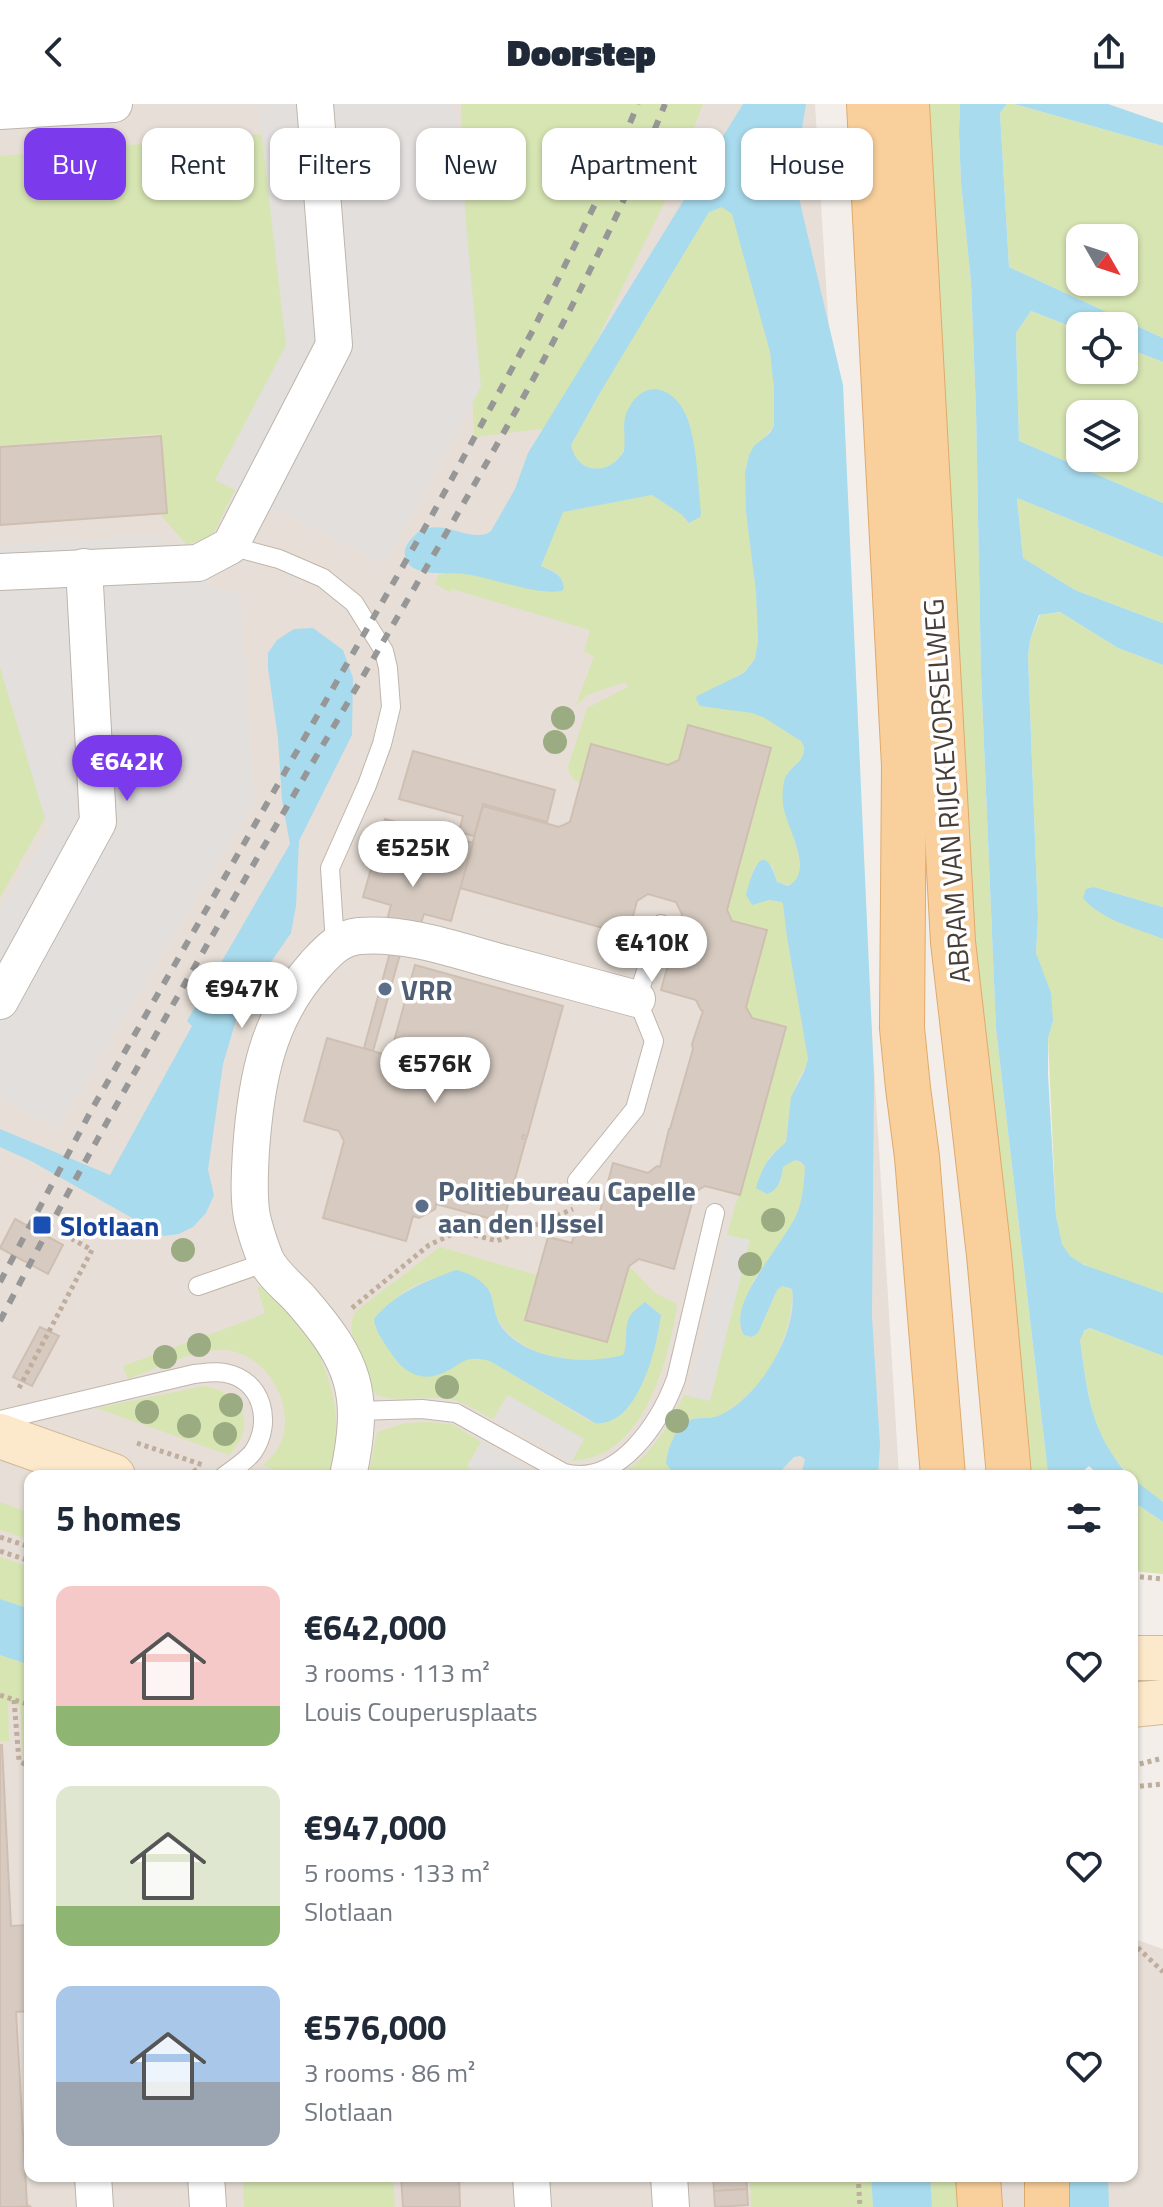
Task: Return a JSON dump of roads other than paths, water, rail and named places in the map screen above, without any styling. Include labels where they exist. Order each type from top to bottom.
[{"type":"main road","name":"ABRAM VAN RIJCKEVORSELWEG","points":[[869,104],[904,766],[902,1028],[917,1157],[943,1470]]},
{"type":"main road","name":"ABRAM VAN RIJCKEVORSELWEG","points":[[907,104],[953,942],[991,1270],[1008,1470]]},
{"type":"main road","points":[[978,2182],[980,2207]]},
{"type":"main road","points":[[1047,2182],[1047,2207]]},
{"type":"street","points":[[0,111],[114,104]]},
{"type":"street","points":[[0,572],[198,563],[230,546],[334,345],[315,104]]},
{"type":"street","points":[[0,1001],[98,822],[84,567]]},
{"type":"street","points":[[349,1470],[357,1411],[344,1358],[326,1329],[267,1262],[252,1216],[250,1169],[253,1120],[272,1032],[284,1008],[300,982],[335,944],[356,936],[431,943],[637,999]]},
{"type":"street","points":[[0,1436],[96,1470]]},
{"type":"street","points":[[0,1465],[24,1474]]},
{"type":"street","points":[[1138,1658],[1163,1658]]},
{"type":"street","points":[[1138,1704],[1163,1702]]},
{"type":"street","points":[[93,2182],[95,2207]]},
{"type":"street","points":[[206,2182],[208,2207]]},
{"type":"street","points":[[531,2182],[533,2207]]},
{"type":"street","points":[[669,2182],[671,2207]]},
{"type":"lane","points":[[230,546],[279,559],[323,578],[354,603],[384,651],[391,707],[382,744],[330,868],[335,944]]},
{"type":"lane","points":[[577,1181],[635,1109],[654,1041],[637,999],[661,924]]},
{"type":"lane","points":[[600,1470],[630,1452],[668,1401],[676,1379],[715,1213]]},
{"type":"lane","points":[[198,1286],[267,1262]]},
{"type":"lane","points":[[0,1420],[194,1374],[227,1373],[245,1381],[257,1395],[263,1408],[264,1421],[261,1439],[252,1454],[232,1470]]},
{"type":"lane","points":[[357,1411],[422,1409],[456,1413],[559,1470]]},
{"type":"water","points":[[743,104],[806,104],[802,128],[741,128],[741,200],[799,200],[843,385],[874,1079],[872,1317],[880,1445],[878,1470],[802,1470],[805,1459],[800,1456],[794,1457],[782,1470],[671,1470],[666,1463],[672,1442],[683,1424],[718,1416],[733,1408],[761,1380],[782,1344],[789,1325],[792,1289],[782,1286],[777,1290],[758,1333],[752,1337],[744,1335],[740,1322],[749,1291],[798,1211],[805,1167],[795,1160],[783,1167],[779,1183],[771,1192],[767,1194],[756,1188],[767,1162],[786,1142],[791,1097],[808,1059],[783,904],[769,900],[752,905],[746,895],[751,877],[763,860],[772,868],[777,882],[788,886],[800,870],[783,794],[785,778],[800,760],[804,746],[763,717],[700,706],[696,699],[744,673],[755,659],[758,641],[756,592],[746,512],[745,473],[754,446],[774,426],[770,352],[732,214],[722,207],[709,212],[571,445],[574,455],[587,467],[594,469],[611,465],[624,451],[625,418],[633,402],[649,390],[667,393],[683,408],[691,430],[700,517],[689,523],[652,495],[563,512],[541,566],[559,576],[564,588],[562,591],[529,589],[471,575],[423,572],[408,564],[406,547],[424,529],[444,528],[474,535],[491,531],[515,489],[528,453],[684,200],[725,200],[725,133]]},
{"type":"water","points":[[960,104],[1007,104],[1000,113],[1009,267],[1066,293],[1066,296],[1107,312],[1066,312],[1066,325],[1031,311],[1016,333],[1019,441],[1066,461],[1066,472],[1091,472],[1163,503],[1163,557],[1017,498],[1023,558],[1075,590],[1163,623],[1163,665],[1118,648],[1060,612],[1039,615],[1028,656],[1038,918],[1036,953],[1051,993],[1053,1021],[1048,1038],[1048,1075],[1056,1216],[1062,1244],[1070,1256],[1084,1265],[1163,1293],[1163,1356],[1090,1328],[1084,1331],[1080,1340],[1089,1396],[1098,1428],[1124,1470],[1093,1470],[1089,1466],[1084,1470],[1048,1470],[996,1029],[981,673],[971,282],[961,183]]},
{"type":"water","points":[[1014,104],[1108,104],[1163,123],[1163,146]]},
{"type":"water","points":[[1138,326],[1163,338],[1163,362],[1138,352]]},
{"type":"water","points":[[313,628],[343,650],[353,678],[352,735],[299,841],[296,906],[291,933],[236,1020],[223,1064],[208,1170],[214,1195],[206,1213],[193,1227],[179,1234],[164,1236],[31,1161],[0,1147],[0,1129],[110,1175],[192,1026],[187,1021],[290,844],[282,800],[268,653],[277,640],[294,629]]},
{"type":"water","points":[[1094,887],[1163,907],[1163,939],[1100,913],[1083,898],[1086,889]]},
{"type":"water","points":[[456,1270],[471,1275],[486,1286],[498,1321],[515,1340],[528,1348],[560,1358],[593,1360],[623,1355],[628,1321],[633,1312],[645,1302],[661,1315],[650,1365],[634,1399],[623,1413],[610,1421],[595,1423],[490,1361],[468,1360],[440,1374],[424,1377],[403,1367],[383,1341],[374,1319],[401,1295]]},
{"type":"water","points":[[1138,1483],[1163,1502],[1163,1522],[1138,1505]]},
{"type":"water","points":[[0,1599],[24,1607],[24,1663],[0,1655]]},
{"type":"water","points":[[871,2182],[930,2182],[932,2207],[873,2207]]},
{"type":"water","points":[[1068,2182],[1108,2182],[1109,2207],[1069,2207]]},
{"type":"railway","points":[[0,1282],[92,1109],[431,517],[533,330],[601,192],[638,104]]},
{"type":"railway","points":[[0,1321],[141,1061],[536,374],[604,241],[665,104]]},
{"type":"place","name":"VRR","points":[[385,989]]},
{"type":"place","name":"Politiebureau Capelle aan den IJssel","points":[[422,1206]]},
{"type":"place","name":"Slotlaan","points":[[42,1225]]}]
